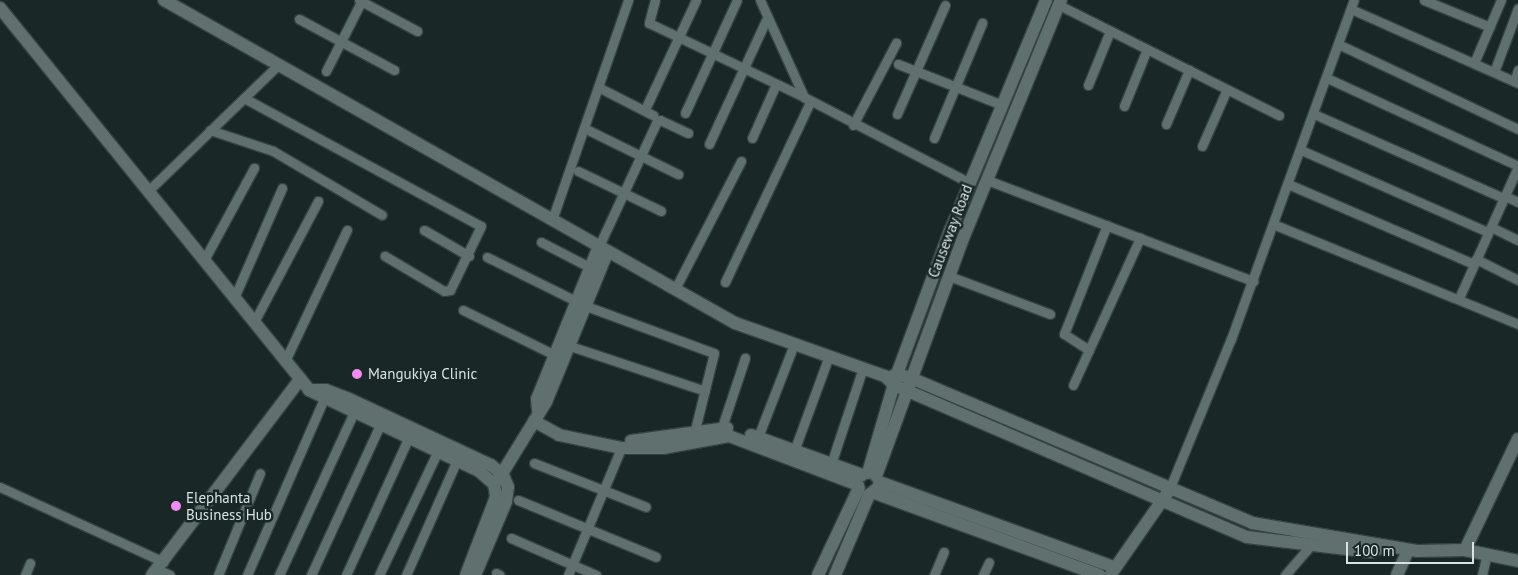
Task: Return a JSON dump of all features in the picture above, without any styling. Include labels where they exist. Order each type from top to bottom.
[{"type":"street","points":[[164,0],[735,323],[910,384],[1171,485],[1252,523],[1373,542],[1382,547],[1408,550],[1465,550],[1518,561]]},
{"type":"street","points":[[326,71],[361,0],[417,31]]},
{"type":"street","points":[[552,220],[628,0]]},
{"type":"street","points":[[655,0],[646,20],[807,99],[968,187],[981,196]]},
{"type":"street","points":[[648,105],[696,0]]},
{"type":"street","points":[[685,113],[737,0]]},
{"type":"street","points":[[760,0],[766,20],[807,99]]},
{"type":"street","name":"Causeway Road","points":[[818,575],[868,484],[893,379],[968,187],[1046,0]]},
{"type":"street","points":[[1424,0],[1490,27]]},
{"type":"street","points":[[1474,63],[1502,0]]},
{"type":"street","points":[[1060,3],[1110,31],[1279,115]]},
{"type":"street","name":"Causeway Road","points":[[835,575],[868,484],[910,384],[949,276],[1060,3]]},
{"type":"street","points":[[536,415],[559,435],[621,448],[663,448],[729,436],[1115,572],[1165,499],[1171,485],[1253,281],[1353,4],[1516,82],[1518,70]]},
{"type":"street","points":[[897,114],[945,6]]},
{"type":"street","points":[[0,8],[309,390],[324,399],[499,479],[508,487],[506,502],[476,575]]},
{"type":"street","points":[[1494,72],[1518,8]]},
{"type":"street","points":[[299,19],[394,70]]},
{"type":"street","points":[[709,144],[766,20]]},
{"type":"street","points":[[934,138],[982,23]]},
{"type":"street","points":[[1088,85],[1110,31]]},
{"type":"street","points":[[853,125],[896,43]]},
{"type":"street","points":[[1338,44],[1518,129]]},
{"type":"street","points":[[1124,106],[1147,49]]},
{"type":"street","points":[[898,64],[1002,106]]},
{"type":"street","points":[[148,191],[278,65]]},
{"type":"street","points":[[1166,124],[1189,70]]},
{"type":"street","points":[[1327,78],[1518,166],[1458,298]]},
{"type":"street","points":[[752,138],[776,84]]},
{"type":"street","points":[[598,87],[653,115]]},
{"type":"street","points":[[1202,146],[1227,89]]},
{"type":"street","points":[[244,98],[477,222],[481,231],[454,287],[444,291],[385,256]]},
{"type":"street","points":[[726,282],[807,99]]},
{"type":"street","points":[[1314,114],[1518,202]]},
{"type":"street","points":[[536,415],[537,400],[555,355],[582,305],[624,193],[658,120],[688,133]]},
{"type":"street","points":[[584,128],[678,174]]},
{"type":"street","points":[[210,130],[273,152],[382,215]]},
{"type":"street","points":[[1301,150],[1518,240]]},
{"type":"street","points":[[675,289],[741,161]]},
{"type":"street","points":[[978,163],[989,175],[1107,226],[1253,281]]},
{"type":"street","points":[[204,260],[254,168]]},
{"type":"street","points":[[578,171],[661,211]]},
{"type":"street","points":[[1288,184],[1518,280]]},
{"type":"street","points":[[234,298],[282,188]]},
{"type":"street","points":[[254,322],[318,201]]},
{"type":"street","points":[[1273,224],[1518,324]]},
{"type":"street","points":[[1089,350],[1064,334],[1107,226]]},
{"type":"street","points":[[286,361],[347,230]]},
{"type":"street","points":[[424,230],[468,256]]},
{"type":"street","points":[[1073,385],[1140,238]]},
{"type":"street","points":[[541,242],[591,268]]},
{"type":"street","points":[[466,575],[496,497],[499,479],[536,415],[570,346],[591,268],[604,249]]},
{"type":"street","points":[[487,257],[582,305],[714,353],[695,430]]},
{"type":"street","points":[[949,276],[1050,314]]},
{"type":"street","points":[[463,310],[555,355]]},
{"type":"street","points":[[758,437],[794,344]]},
{"type":"street","points":[[570,346],[706,391]]},
{"type":"street","points":[[794,451],[830,356]]},
{"type":"street","points":[[722,427],[745,358]]},
{"type":"street","points":[[831,464],[863,368]]},
{"type":"street","points":[[157,569],[300,379]]},
{"type":"street","points":[[910,384],[1247,537],[1309,547],[1371,552],[1382,547]]},
{"type":"street","points":[[309,390],[326,390],[347,398],[491,465],[499,479]]},
{"type":"street","points":[[247,575],[324,399]]},
{"type":"street","points":[[279,575],[354,412]]},
{"type":"street","points":[[311,575],[380,425]]},
{"type":"street","points":[[552,428],[633,441],[722,427],[758,437],[831,464],[868,484],[1099,575]]},
{"type":"street","points":[[346,575],[409,437]]},
{"type":"street","points":[[1465,550],[1518,439]]},
{"type":"street","points":[[568,575],[621,448]]},
{"type":"street","points":[[379,575],[438,451]]},
{"type":"street","points":[[406,575],[457,460]]},
{"type":"street","points":[[534,463],[646,507]]},
{"type":"street","points":[[218,575],[260,473]]},
{"type":"street","points":[[0,488],[170,575]]},
{"type":"street","points":[[518,500],[656,557]]},
{"type":"street","points":[[511,538],[596,575]]},
{"type":"street","points":[[1285,575],[1309,547]]},
{"type":"street","points":[[1397,575],[1408,550]]},
{"type":"street","points":[[934,575],[944,552]]},
{"type":"street","points":[[1482,575],[1487,554]]},
{"type":"street","points":[[983,575],[989,562]]},
{"type":"street","points":[[25,575],[30,563]]},
{"type":"place","name":"Mangukiya Clinic","points":[[357,374]]},
{"type":"place","name":"Elephanta Business Hub","points":[[176,506]]}]
